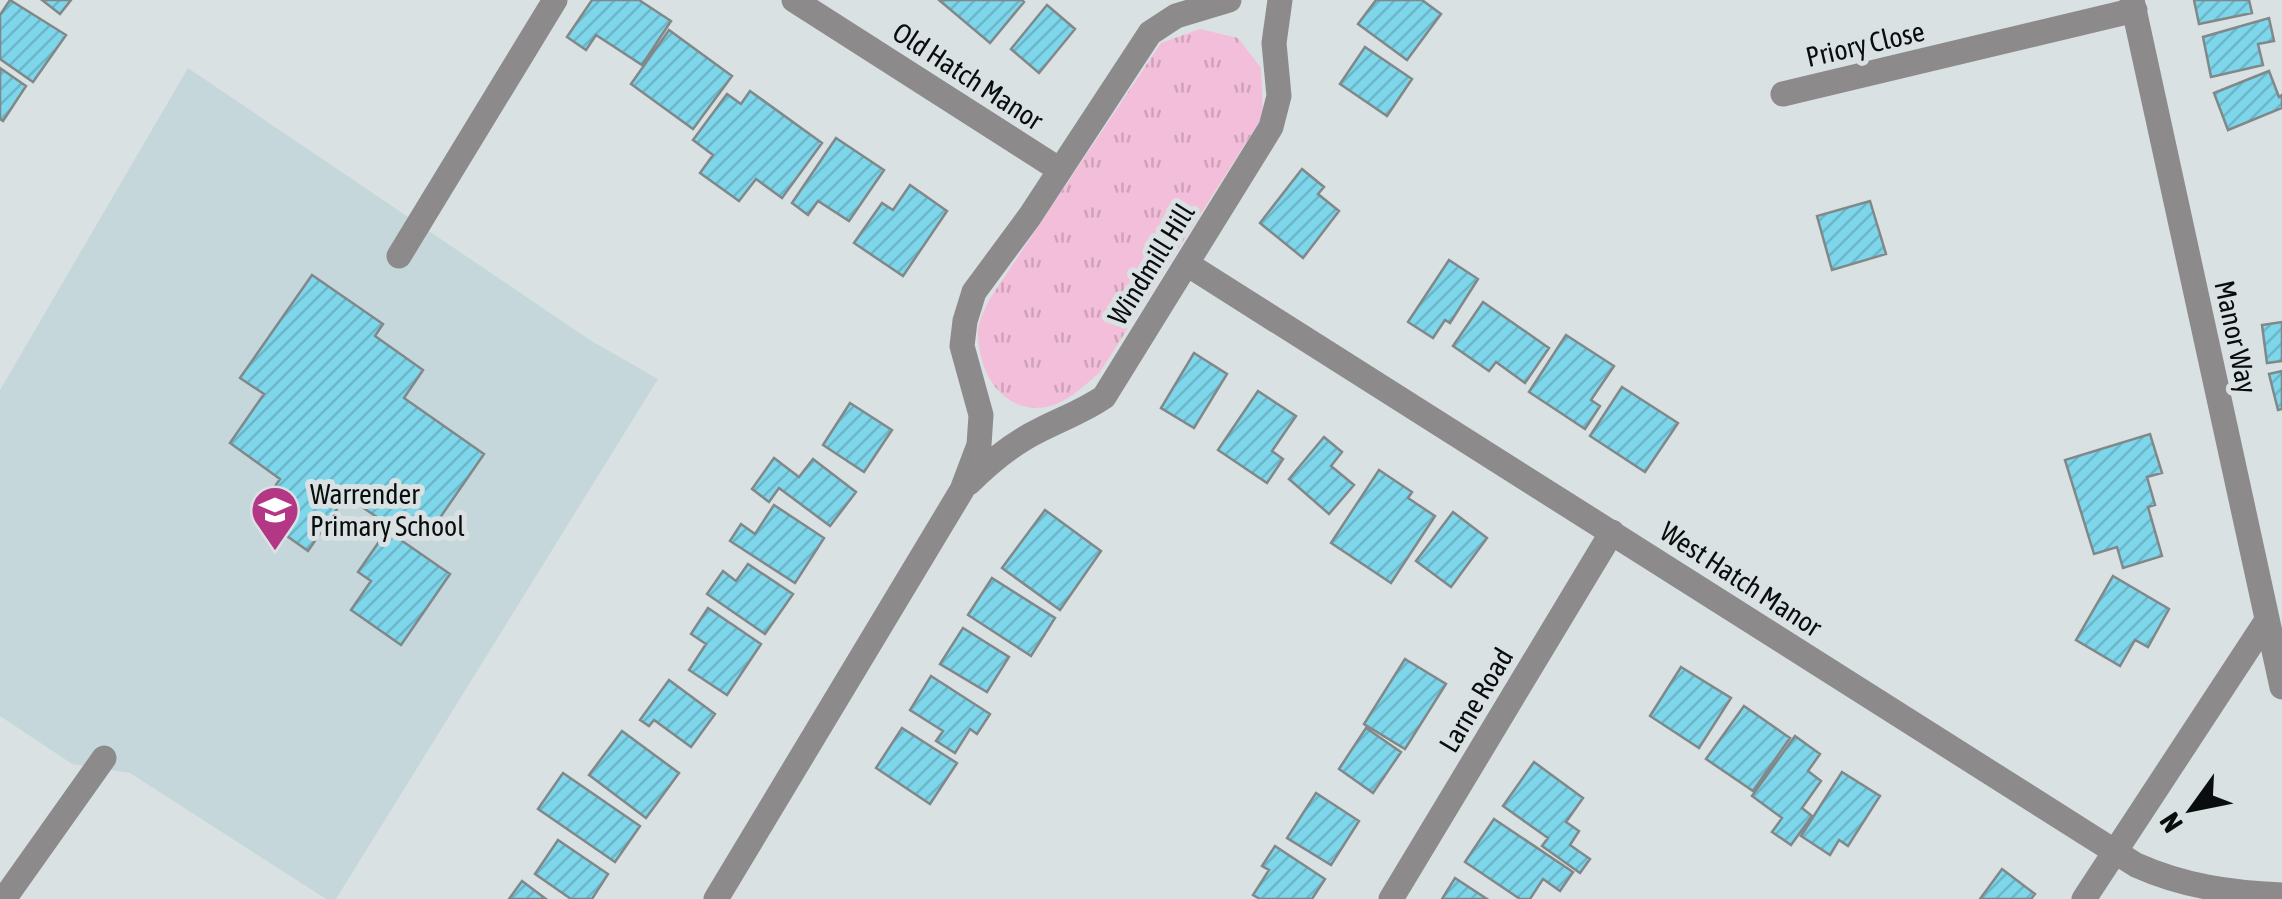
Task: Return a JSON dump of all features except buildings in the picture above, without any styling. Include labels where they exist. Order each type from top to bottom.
[{"type":"street","points":[[399,256],[555,0]]},
{"type":"street","name":"Old Hatch Manor","points":[[794,0],[1060,170]]},
{"type":"street","name":"Windmill Hill","points":[[716,899],[962,490],[979,445],[981,415],[962,346],[964,321],[974,292],[1150,33],[1176,16],[1229,0]]},
{"type":"street","name":"Windmill Hill","points":[[962,490],[1015,444],[1076,416],[1104,396],[1271,127],[1280,96],[1274,44],[1280,0]]},
{"type":"street","name":"Priory Close","points":[[1784,94],[2133,5]]},
{"type":"street","name":"Manor Way","points":[[2133,5],[2282,687]]},
{"type":"street","name":"West Hatch Manor","points":[[1187,264],[2136,865],[2213,890],[2282,895]]},
{"type":"street","name":"Larne Road","points":[[1391,899],[1612,532]]},
{"type":"street","points":[[2084,899],[2267,620]]},
{"type":"street","points":[[4,899],[104,758]]},
{"type":"shaded area","name":"Warrender Primary School","points":[[188,68],[590,340],[658,379],[336,899],[326,899],[130,773],[72,764],[0,716],[0,390]]},
{"type":"green space","points":[[1200,29],[1238,38],[1261,68],[1263,116],[1100,372],[1072,395],[1048,407],[1012,401],[992,383],[981,358],[978,330],[989,300],[1161,43]]},
{"type":"place","name":"Warrender Primary School","points":[[275,552]]}]
